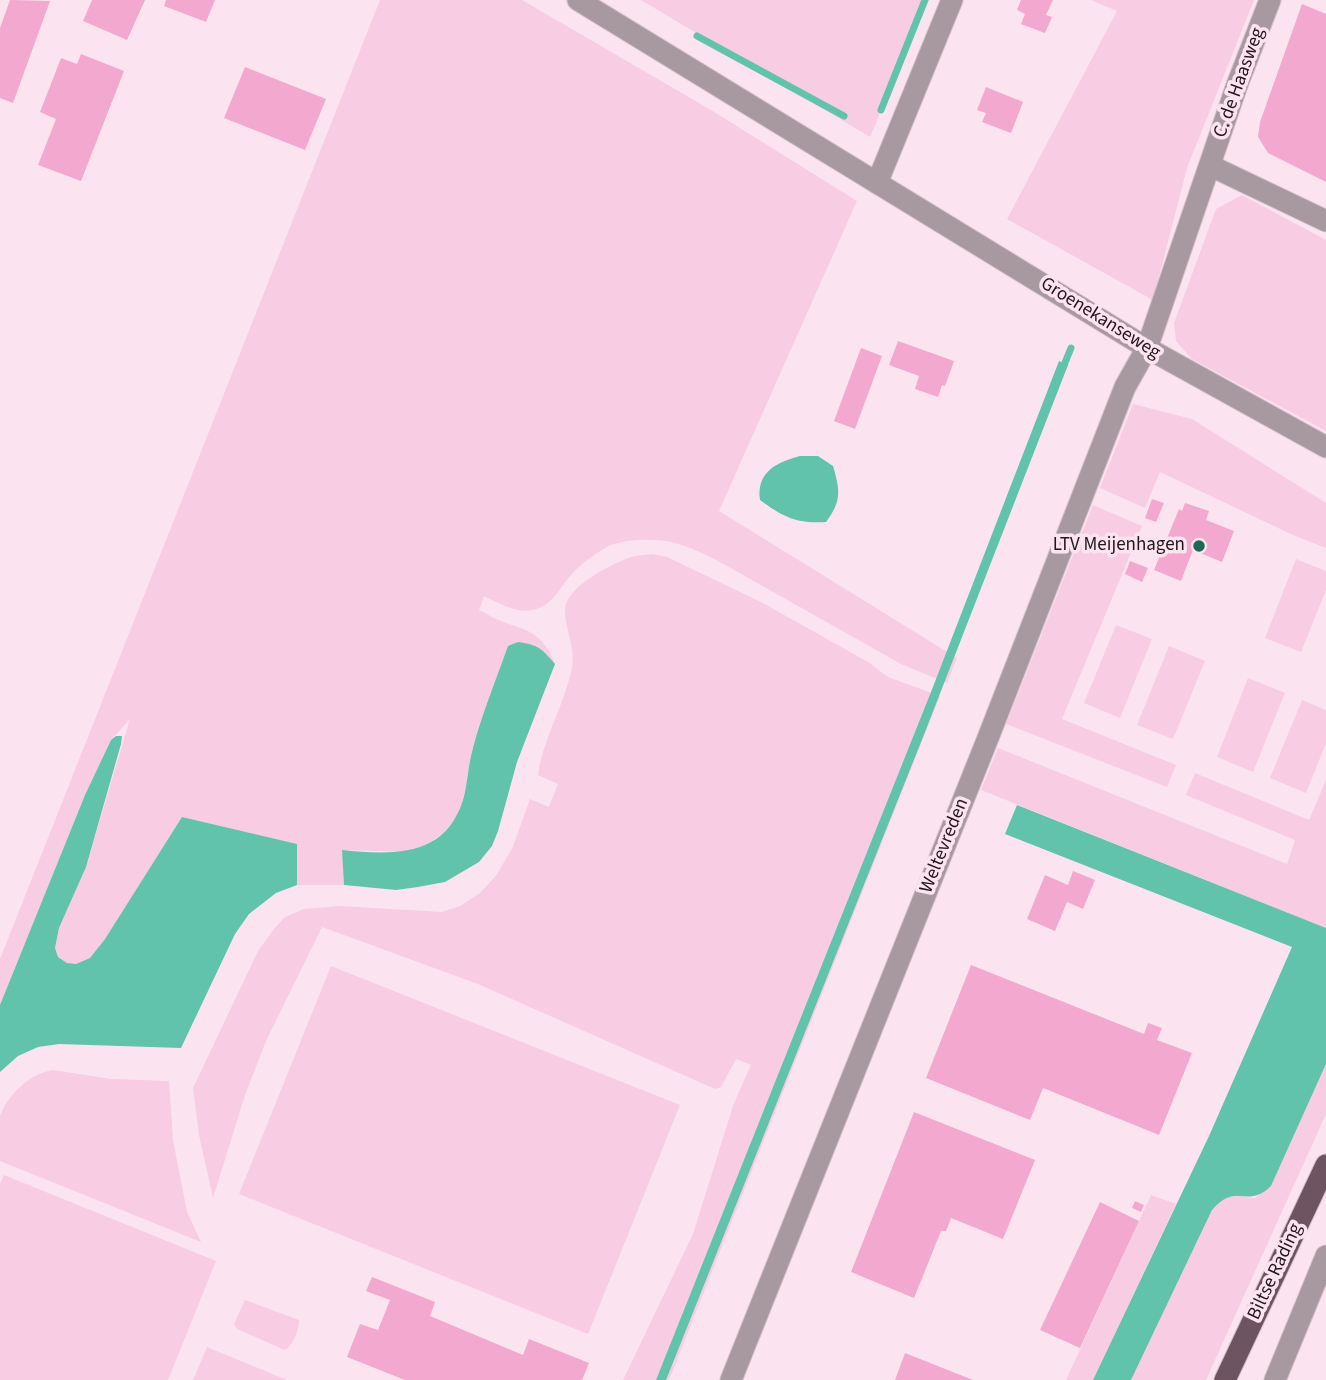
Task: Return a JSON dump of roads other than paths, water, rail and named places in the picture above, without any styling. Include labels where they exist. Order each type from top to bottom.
[{"type":"main road","name":"Biltse Rading","points":[[1225,1380],[1326,1165]]},
{"type":"street","name":"Groenekanseweg","points":[[578,0],[1147,348],[1326,447]]},
{"type":"street","points":[[877,183],[952,0]]},
{"type":"street","name":"C. de Haasweg","points":[[1160,312],[1237,85],[1270,0]]},
{"type":"street","points":[[1211,166],[1326,221]]},
{"type":"street","name":"Weltevreden","points":[[731,1380],[1125,387],[1147,348],[1160,312]]},
{"type":"street","points":[[1275,1380],[1326,1256]]},
{"type":"waterway","points":[[881,110],[925,0]]},
{"type":"waterway","points":[[697,36],[844,116]]},
{"type":"waterway","points":[[1062,370],[1071,348]]},
{"type":"place","name":"LTV Meijenhagen","points":[[1199,546]]}]
